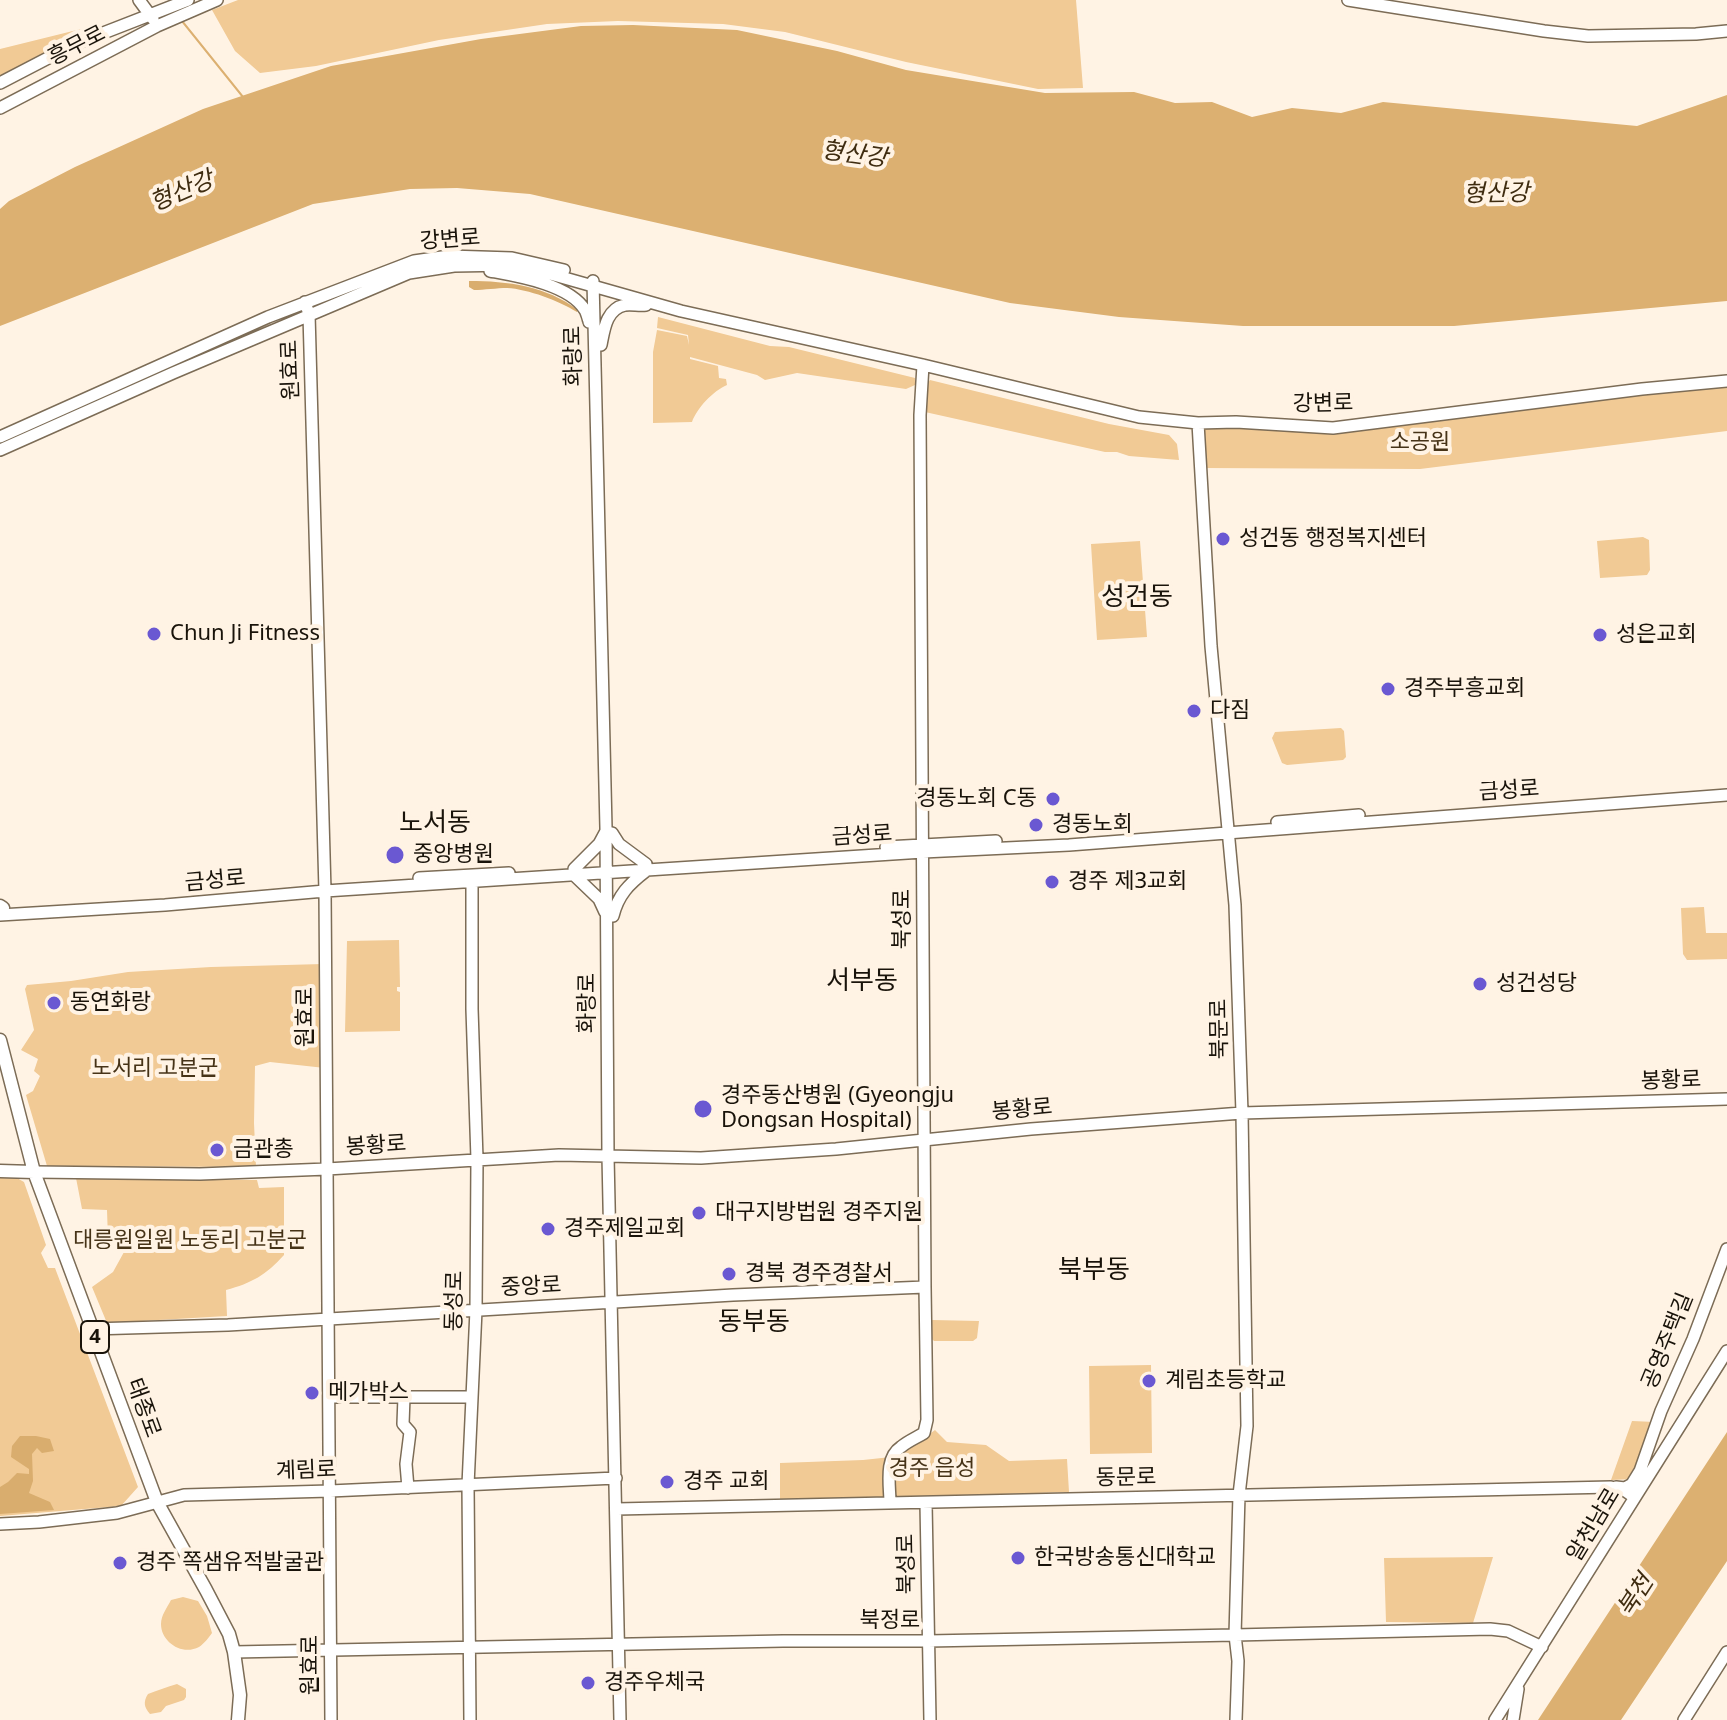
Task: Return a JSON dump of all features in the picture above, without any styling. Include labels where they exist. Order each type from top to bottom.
[{"type":"main road","name":"태종로","points":[[0,1040],[34,1172],[157,1502],[229,1634],[240,1695],[236,1720]]},
{"type":"main road","points":[[0,1171],[34,1172]]},
{"type":"street","points":[[139,0],[154,21]]},
{"type":"street","name":"흥무로","points":[[169,15],[188,0]]},
{"type":"street","name":"흥무로","points":[[0,108],[154,21],[217,0]]},
{"type":"street","points":[[1348,0],[1588,36],[1727,31]]},
{"type":"street","name":"흥무로","points":[[0,83],[117,26],[154,21]]},
{"type":"street","name":"강변로","points":[[0,450],[307,308],[454,261],[512,258],[550,266],[651,303],[1139,417],[1198,423],[1236,422],[1333,428],[1727,381]]},
{"type":"street","name":"강변로","points":[[454,261],[471,267],[510,265],[597,284],[913,359],[923,365]]},
{"type":"street","points":[[471,267],[531,279],[569,295],[586,310],[590,346],[598,350],[605,324],[614,311],[626,305],[636,307],[651,303]]},
{"type":"street","name":"화랑로","points":[[597,284],[610,870],[616,1478],[620,1509]]},
{"type":"street","name":"강변로","points":[[0,437],[268,317],[307,308]]},
{"type":"street","name":"원효로","points":[[307,308],[325,888],[331,1720]]},
{"type":"street","name":"북성로","points":[[890,1503],[891,1457],[897,1448],[919,1436],[927,1427],[920,405],[923,365]]},
{"type":"street","name":"북문로","points":[[1198,423],[1211,646],[1235,905],[1242,1113],[1247,1426],[1239,1495],[1235,1635],[1238,1661],[1233,1720]]},
{"type":"street","name":"금성로","points":[[1229,829],[1670,799],[1727,792]]},
{"type":"street","name":"금성로","points":[[646,868],[923,848],[1069,845],[1229,829],[1727,792]]},
{"type":"street","points":[[609,832],[646,868],[625,889],[610,918],[599,899],[575,873],[609,832]]},
{"type":"street","name":"금성로","points":[[1,912],[472,878],[753,864],[923,848]]},
{"type":"street","name":"동성로","points":[[470,1720],[468,1485],[476,1310],[477,1159],[472,878]]},
{"type":"street","name":"봉황로","points":[[34,1172],[182,1174],[559,1155],[701,1158],[1242,1113],[1727,1099]]},
{"type":"street","name":"공영주택길","points":[[1663,1452],[1661,1411],[1727,1249]]},
{"type":"street","name":"중앙로","points":[[92,1329],[329,1320],[925,1287]]},
{"type":"street","name":"화랑로","points":[[613,1302],[620,1509],[620,1720]]},
{"type":"street","name":"알천남로","points":[[1495,1720],[1727,1351]]},
{"type":"street","points":[[1677,1375],[1671,1397],[1675,1407],[1689,1407],[1696,1400]]},
{"type":"street","points":[[329,1397],[472,1397]]},
{"type":"street","points":[[404,1397],[403,1424],[410,1432],[406,1464],[408,1488]]},
{"type":"street","points":[[1611,1487],[1625,1488],[1632,1484],[1640,1471],[1661,1411]]},
{"type":"street","name":"계림로","points":[[0,1524],[117,1513],[184,1495],[616,1478]]},
{"type":"street","name":"동문로","points":[[620,1509],[1611,1487],[1624,1490],[1634,1497]]},
{"type":"street","name":"북성로","points":[[926,1503],[930,1720]]},
{"type":"street","name":"북정로","points":[[234,1652],[1490,1629],[1508,1631],[1542,1647]]},
{"type":"street","name":"화랑로","points":[[622,1645],[627,1720]]},
{"type":"street","points":[[1684,1719],[1727,1652]]},
{"type":"street","points":[[1513,1720],[1519,1683]]},
{"type":"green space","points":[[238,0],[1076,0],[1083,88],[1038,89],[906,62],[785,32],[723,24],[618,21],[547,24],[439,40],[316,66],[260,73],[235,51],[212,10]]},
{"type":"green space","points":[[89,27],[93,29],[0,77],[0,49]]},
{"type":"green space","points":[[658,317],[915,378],[915,385],[906,389],[797,373],[765,380],[757,375],[690,357],[718,366],[719,378],[726,379],[727,385],[706,400],[692,422],[653,423],[653,352],[657,330],[687,336],[689,345],[688,335],[657,328]]},
{"type":"green space","points":[[930,380],[1109,424],[1169,435],[1177,444],[1179,460],[1105,452],[925,412]]},
{"type":"green space","name":"소공원","points":[[1727,381],[1727,431],[1420,469],[1200,468],[1198,423],[1333,428]]},
{"type":"green space","points":[[1643,537],[1649,540],[1650,570],[1647,575],[1600,578],[1597,541]]},
{"type":"green space","points":[[1140,541],[1147,637],[1097,640],[1091,544]]},
{"type":"green space","points":[[1341,728],[1344,731],[1346,757],[1343,760],[1287,765],[1282,763],[1272,738],[1275,732]]},
{"type":"green space","points":[[1704,907],[1706,933],[1727,933],[1727,959],[1687,960],[1683,954],[1681,908]]},
{"type":"green space","points":[[399,940],[400,987],[397,991],[400,992],[400,1031],[345,1032],[347,941]]},
{"type":"green space","name":"노서리 고분군","points":[[323,964],[325,1068],[270,1062],[255,1066],[256,1167],[47,1166],[26,1095],[33,1091],[40,1076],[34,1071],[38,1059],[21,1050],[34,1030],[25,989],[27,985],[128,972]]},
{"type":"green space","points":[[0,1176],[15,1177],[24,1182],[46,1245],[41,1253],[48,1268],[55,1268],[138,1487],[121,1506],[0,1516]]},
{"type":"green space","name":"대릉원일원 노동리 고분군","points":[[76,1178],[257,1180],[259,1188],[284,1187],[284,1255],[258,1277],[226,1290],[227,1316],[107,1323],[92,1287],[113,1272],[129,1243],[108,1239],[107,1210],[82,1209]]},
{"type":"green space","points":[[932,1320],[979,1321],[977,1338],[973,1341],[934,1341]]},
{"type":"green space","points":[[1151,1365],[1152,1453],[1090,1454],[1089,1366]]},
{"type":"green space","points":[[1632,1421],[1655,1422],[1634,1479],[1611,1480]]},
{"type":"green space","name":"경주 읍성","points":[[935,1430],[947,1442],[986,1445],[1009,1461],[1067,1459],[1069,1492],[780,1501],[780,1463],[891,1457],[909,1449]]},
{"type":"green space","points":[[1493,1557],[1473,1623],[1386,1622],[1384,1558]]},
{"type":"green space","points":[[183,1597],[198,1601],[212,1633],[201,1646],[186,1650],[169,1642],[161,1624],[171,1600]]},
{"type":"green space","points":[[177,1684],[186,1689],[184,1700],[150,1714],[145,1704],[148,1694]]},
{"type":"shaded area","points":[[469,281],[526,286],[553,295],[578,310],[515,289],[474,290],[469,287]]},
{"type":"shaded area","points":[[20,1436],[50,1439],[54,1451],[42,1453],[37,1448],[32,1454],[33,1481],[29,1493],[50,1502],[54,1510],[0,1514],[0,1487],[17,1473],[29,1474],[29,1469],[11,1457],[12,1446]]},
{"type":"water","name":"형산강","points":[[581,26],[737,30],[837,51],[906,70],[1045,93],[1134,92],[1175,103],[1212,102],[1252,117],[1292,108],[1341,113],[1383,102],[1637,126],[1727,95],[1727,301],[1454,326],[1243,326],[1119,317],[1010,303],[530,194],[457,188],[410,189],[313,204],[0,326],[0,209],[9,201],[75,167],[203,109],[331,66],[481,39]]},
{"type":"water","name":"북천","points":[[1727,1432],[1727,1561],[1621,1720],[1538,1720]]},
{"type":"waterway","points":[[182,21],[243,97]]},
{"type":"place","name":"성건동 행정복지센터","points":[[1223,539]]},
{"type":"place","name":"Chun Ji Fitness","points":[[154,634]]},
{"type":"place","name":"성은교회","points":[[1600,635]]},
{"type":"place","name":"경주부흥교회","points":[[1388,689]]},
{"type":"place","name":"다짐","points":[[1194,711]]},
{"type":"place","name":"경동노회 C동","points":[[1053,799]]},
{"type":"place","name":"경동노회","points":[[1036,825]]},
{"type":"place","name":"중앙병원","points":[[395,855]]},
{"type":"place","name":"경주 제3교회","points":[[1052,882]]},
{"type":"place","name":"성건성당","points":[[1480,984]]},
{"type":"place","name":"동연화랑","points":[[54,1003]]},
{"type":"place","name":"경주동산병원 (Gyeongju Dongsan Hospital)","points":[[703,1109]]},
{"type":"place","name":"금관총","points":[[217,1150]]},
{"type":"place","name":"대구지방법원 경주지원","points":[[699,1213]]},
{"type":"place","name":"경주제일교회","points":[[548,1229]]},
{"type":"place","name":"경북 경주경찰서","points":[[729,1274]]},
{"type":"place","name":"계림초등학교","points":[[1149,1381]]},
{"type":"place","name":"메가박스","points":[[312,1393]]},
{"type":"place","name":"경주 교회","points":[[667,1482]]},
{"type":"place","name":"한국방송통신대학교","points":[[1018,1558]]},
{"type":"place","name":"경주 쪽샘유적발굴관","points":[[120,1563]]},
{"type":"place","name":"경주우체국","points":[[588,1683]]},
{"type":"district","name":"성건동","points":[[1137,598]]},
{"type":"district","name":"노서동","points":[[435,824]]},
{"type":"district","name":"서부동","points":[[862,982]]},
{"type":"district","name":"북부동","points":[[1094,1271]]},
{"type":"district","name":"동부동","points":[[754,1323]]}]
